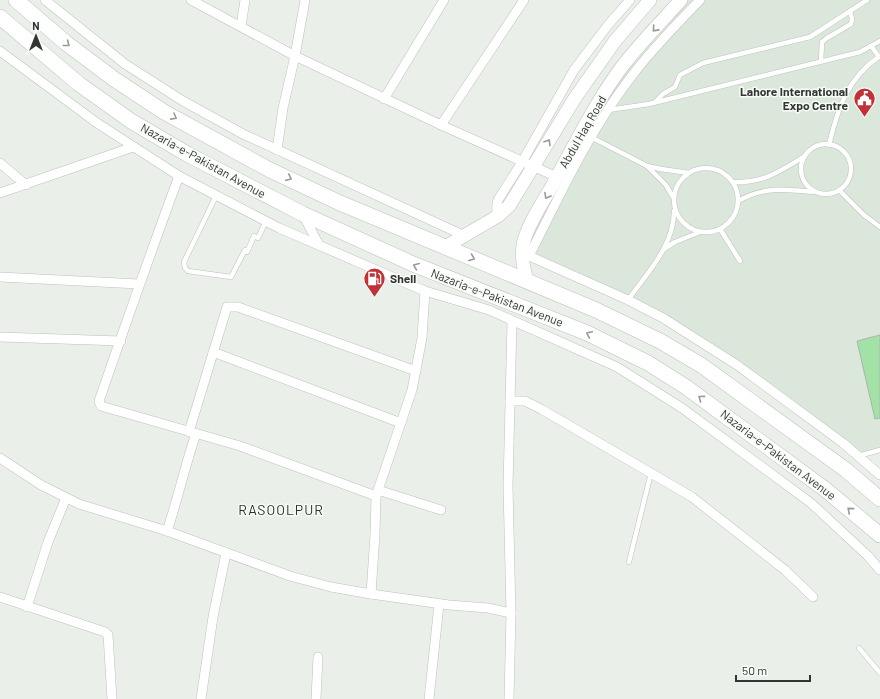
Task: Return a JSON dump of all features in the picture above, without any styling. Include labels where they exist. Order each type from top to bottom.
[{"type":"main road","name":"Nazaria-e-Pakistan Avenue","points":[[16,0],[66,43],[114,79],[164,112],[270,170],[340,203],[596,310],[660,341],[701,365],[846,470],[880,499]]},
{"type":"main road","name":"Abdul Haq Road","points":[[446,247],[498,216],[509,206],[528,164],[615,41],[650,0]]},
{"type":"main road","name":"Abdul Haq Road","points":[[527,281],[523,243],[557,177],[587,134],[602,108],[621,68],[681,0]]},
{"type":"main road","name":"Nazaria-e-Pakistan Avenue","points":[[0,17],[79,84],[131,121],[187,154],[303,214],[413,264],[477,298],[587,333],[648,363],[686,387],[826,490],[880,535]]},
{"type":"street","points":[[45,0],[125,64],[183,101],[243,134],[465,236]]},
{"type":"street","points":[[191,0],[294,56],[384,99],[557,177]]},
{"type":"street","points":[[241,26],[245,0]]},
{"type":"street","points":[[277,150],[283,108],[305,0]]},
{"type":"street","points":[[384,99],[444,0]]},
{"type":"street","points":[[441,125],[524,0]]},
{"type":"street","points":[[528,164],[574,70],[608,25],[630,0]]},
{"type":"street","points":[[602,108],[630,78],[660,40],[700,0]]},
{"type":"street","points":[[0,51],[97,123],[133,147],[179,176],[266,222],[424,291],[477,298],[512,321],[617,367],[682,408],[811,503],[868,556],[880,570]]},
{"type":"street","points":[[114,79],[125,64]]},
{"type":"street","points":[[587,134],[525,255],[628,300],[663,318],[737,365],[858,456],[880,475]]},
{"type":"street","points":[[0,193],[133,147]]},
{"type":"street","points":[[0,163],[26,184]]},
{"type":"street","points":[[179,176],[139,284],[99,404],[101,406],[240,446],[377,493],[441,510]]},
{"type":"street","points":[[303,214],[319,245]]},
{"type":"street","points":[[0,277],[139,284]]},
{"type":"street","points":[[371,594],[377,493],[412,390],[422,338],[424,291]]},
{"type":"street","points":[[168,531],[180,491],[192,433],[213,352],[227,307],[238,307],[416,371]]},
{"type":"street","points":[[509,699],[511,613],[508,486],[512,321]]},
{"type":"street","points":[[0,337],[121,341]]},
{"type":"street","points":[[213,352],[401,423]]},
{"type":"street","points":[[510,401],[525,401],[541,409],[692,497],[785,570],[813,597]]},
{"type":"street","points":[[0,458],[41,485],[79,504],[168,531],[290,576],[331,587],[371,594],[439,604],[488,608],[511,613]]},
{"type":"street","points":[[27,607],[48,542],[66,498]]},
{"type":"street","points":[[201,699],[213,617],[226,553]]},
{"type":"street","points":[[0,598],[104,632],[108,635],[112,699]]},
{"type":"street","points":[[429,699],[439,604]]},
{"type":"street","points":[[316,699],[318,657]]},
{"type":"lane","points":[[655,102],[663,94],[675,87],[680,75],[703,63],[810,37],[867,0]]},
{"type":"lane","points":[[821,61],[822,42],[851,24],[852,19],[850,11]]},
{"type":"lane","points":[[602,108],[655,102],[860,52],[872,47],[880,41]]},
{"type":"lane","points":[[829,145],[840,104],[860,73],[879,56],[872,47]]},
{"type":"lane","points":[[587,134],[647,166],[689,173]]},
{"type":"lane","points":[[738,201],[765,190],[789,190],[827,194],[839,190],[848,180],[850,167],[846,155],[841,150],[829,145],[822,145],[809,150],[805,156],[801,169],[802,176],[809,188],[815,192]]},
{"type":"lane","points":[[732,182],[744,183],[762,179],[774,174],[805,156]]},
{"type":"lane","points":[[647,166],[661,180],[673,196]]},
{"type":"lane","points":[[628,300],[664,249],[672,229],[674,208],[673,196],[680,181],[689,173],[700,169],[712,169],[724,174],[732,182],[738,195],[737,208],[731,220],[714,232],[700,232],[675,242],[664,249]]},
{"type":"lane","points":[[839,190],[864,215],[880,226]]},
{"type":"lane","points":[[216,196],[184,262],[185,268],[188,271],[231,277],[244,250],[247,252],[254,236],[258,238],[266,222]]},
{"type":"lane","points":[[674,208],[682,223],[700,232]]},
{"type":"lane","points":[[720,229],[740,261]]},
{"type":"lane","points":[[858,456],[880,450]]},
{"type":"lane","points":[[629,562],[651,473]]},
{"type":"lane","points":[[859,648],[880,673]]},
{"type":"shaded area","points":[[681,0],[880,0],[880,450],[858,456],[663,318],[521,255],[596,106]]},
{"type":"building","points":[[880,335],[880,418],[875,419],[857,341]]},
{"type":"place","name":"Lahore International Expo Centre","points":[[864,118]]},
{"type":"place","name":"Shell","points":[[374,298]]},
{"type":"district","name":"RASOOLPUR","points":[[281,510]]}]
